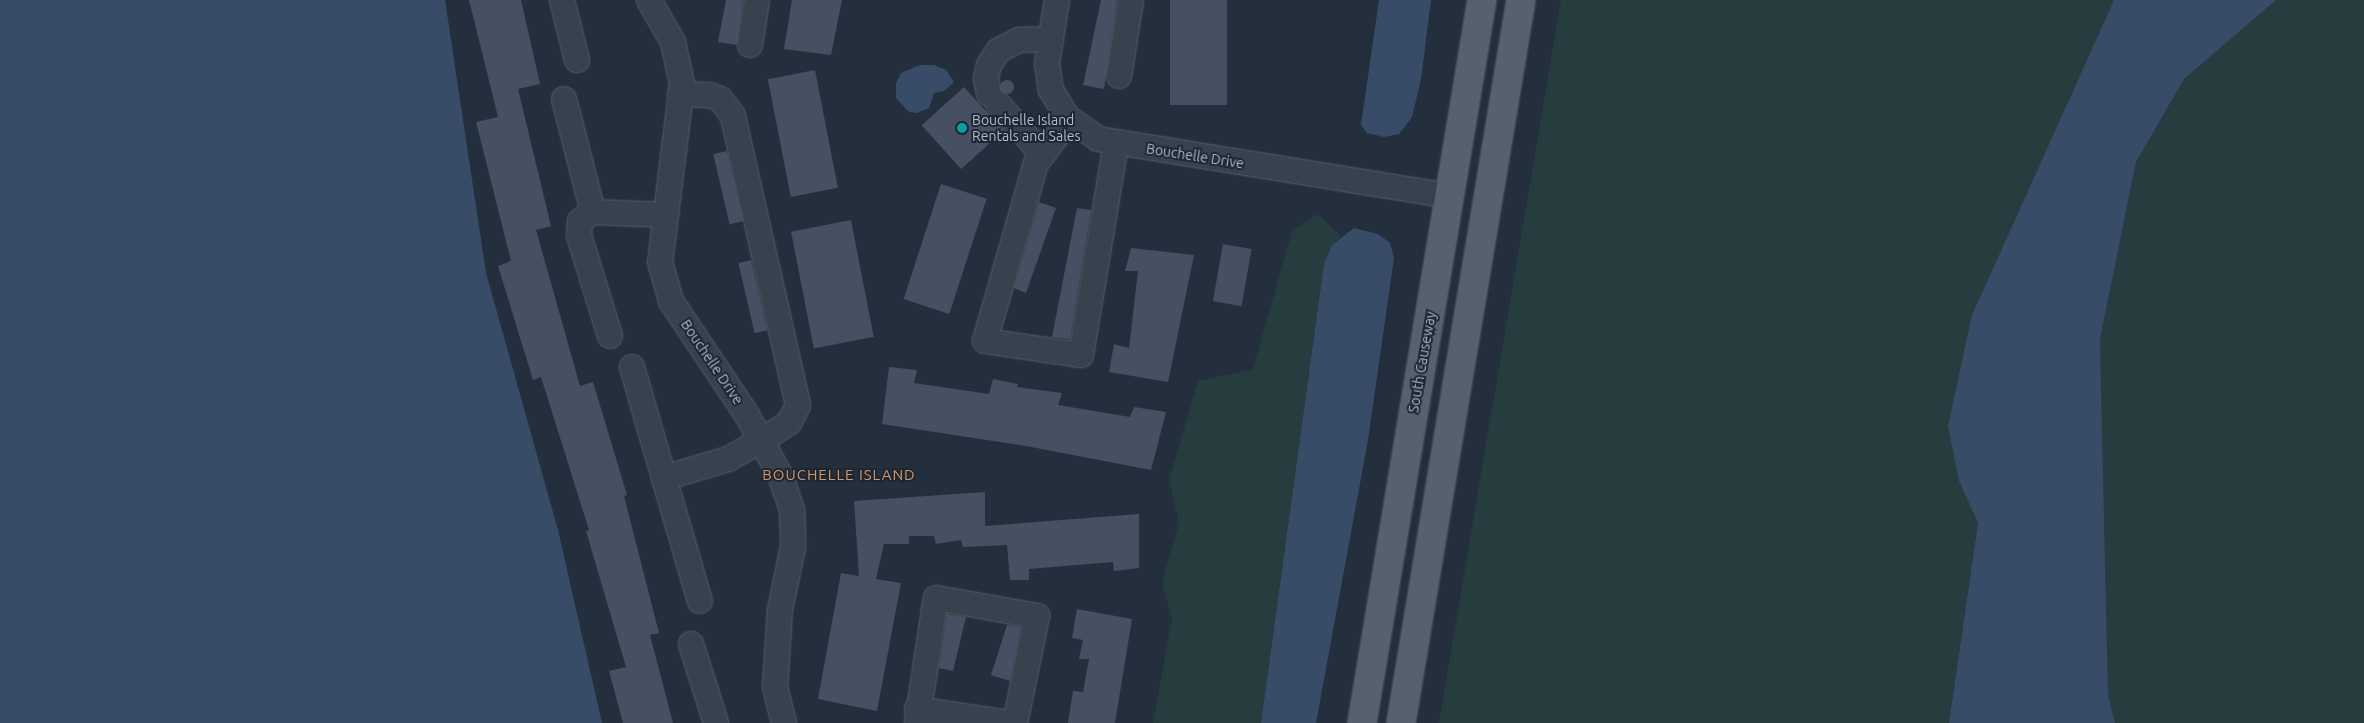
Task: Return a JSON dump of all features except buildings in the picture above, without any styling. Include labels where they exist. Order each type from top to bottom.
[{"type":"main road","name":"South Causeway","points":[[1362,723],[1482,0]]},
{"type":"main road","points":[[1401,723],[1521,0]]},
{"type":"main road","points":[[1447,443],[1442,373],[1465,236],[1457,206],[1450,196],[1478,158],[1511,58]]},
{"type":"street","points":[[562,0],[577,60]]},
{"type":"street","name":"Bouchelle Drive","points":[[649,0],[673,42],[682,84],[660,262],[671,301],[761,441],[780,475],[792,510],[793,547],[780,610],[775,687],[784,723]]},
{"type":"street","points":[[750,44],[758,0]]},
{"type":"street","name":"Bouchelle Drive","points":[[1057,0],[1047,63],[1051,90],[1070,120],[1098,138],[1116,143],[1450,196]]},
{"type":"street","points":[[1119,76],[1131,0]]},
{"type":"street","points":[[1043,155],[994,99],[986,78],[989,65],[998,51],[1019,40],[1051,39]]},
{"type":"street","points":[[664,478],[728,459],[761,441],[789,423],[795,415],[798,394],[733,116],[720,99],[709,95],[680,94]]},
{"type":"street","points":[[564,99],[593,212]]},
{"type":"street","points":[[1070,120],[1036,163],[985,341],[1081,355],[1116,143]]},
{"type":"street","points":[[610,336],[579,235],[580,221],[593,212],[666,215]]},
{"type":"street","points":[[632,367],[700,601]]},
{"type":"street","points":[[1009,723],[917,716],[936,598],[1037,616],[1015,723]]},
{"type":"street","points":[[691,644],[716,723]]},
{"type":"green space","points":[[1561,0],[2114,0],[1972,315],[1959,481],[1978,523],[1949,723],[1439,723]]},
{"type":"green space","points":[[2276,0],[2364,0],[2364,723],[2115,723],[2108,695],[2100,339],[2136,162],[2184,79]]},
{"type":"green space","points":[[1318,214],[1341,236],[1332,245],[1324,264],[1261,723],[1153,723],[1172,618],[1162,583],[1179,523],[1169,480],[1198,381],[1253,369],[1292,231]]},
{"type":"water","points":[[0,0],[445,0],[486,273],[558,530],[602,723],[0,723]]},
{"type":"water","points":[[1379,0],[1431,0],[1421,79],[1412,117],[1399,134],[1384,137],[1367,133],[1361,125]]},
{"type":"water","points":[[2114,0],[2276,0],[2184,79],[2136,162],[2100,339],[2108,695],[2115,723],[1949,723],[1978,523],[1959,481],[1948,426],[1972,315]]},
{"type":"water","points":[[920,65],[934,65],[946,70],[954,82],[944,91],[934,93],[929,108],[917,113],[909,112],[896,98],[896,83],[901,73]]},
{"type":"water","points":[[1354,228],[1378,234],[1390,243],[1394,258],[1368,440],[1316,723],[1261,723],[1324,264],[1332,245]]},
{"type":"place","name":"Bouchelle Island Rentals and Sales","points":[[962,128]]},
{"type":"district","name":"BOUCHELLE ISLAND","points":[[839,475]]}]
